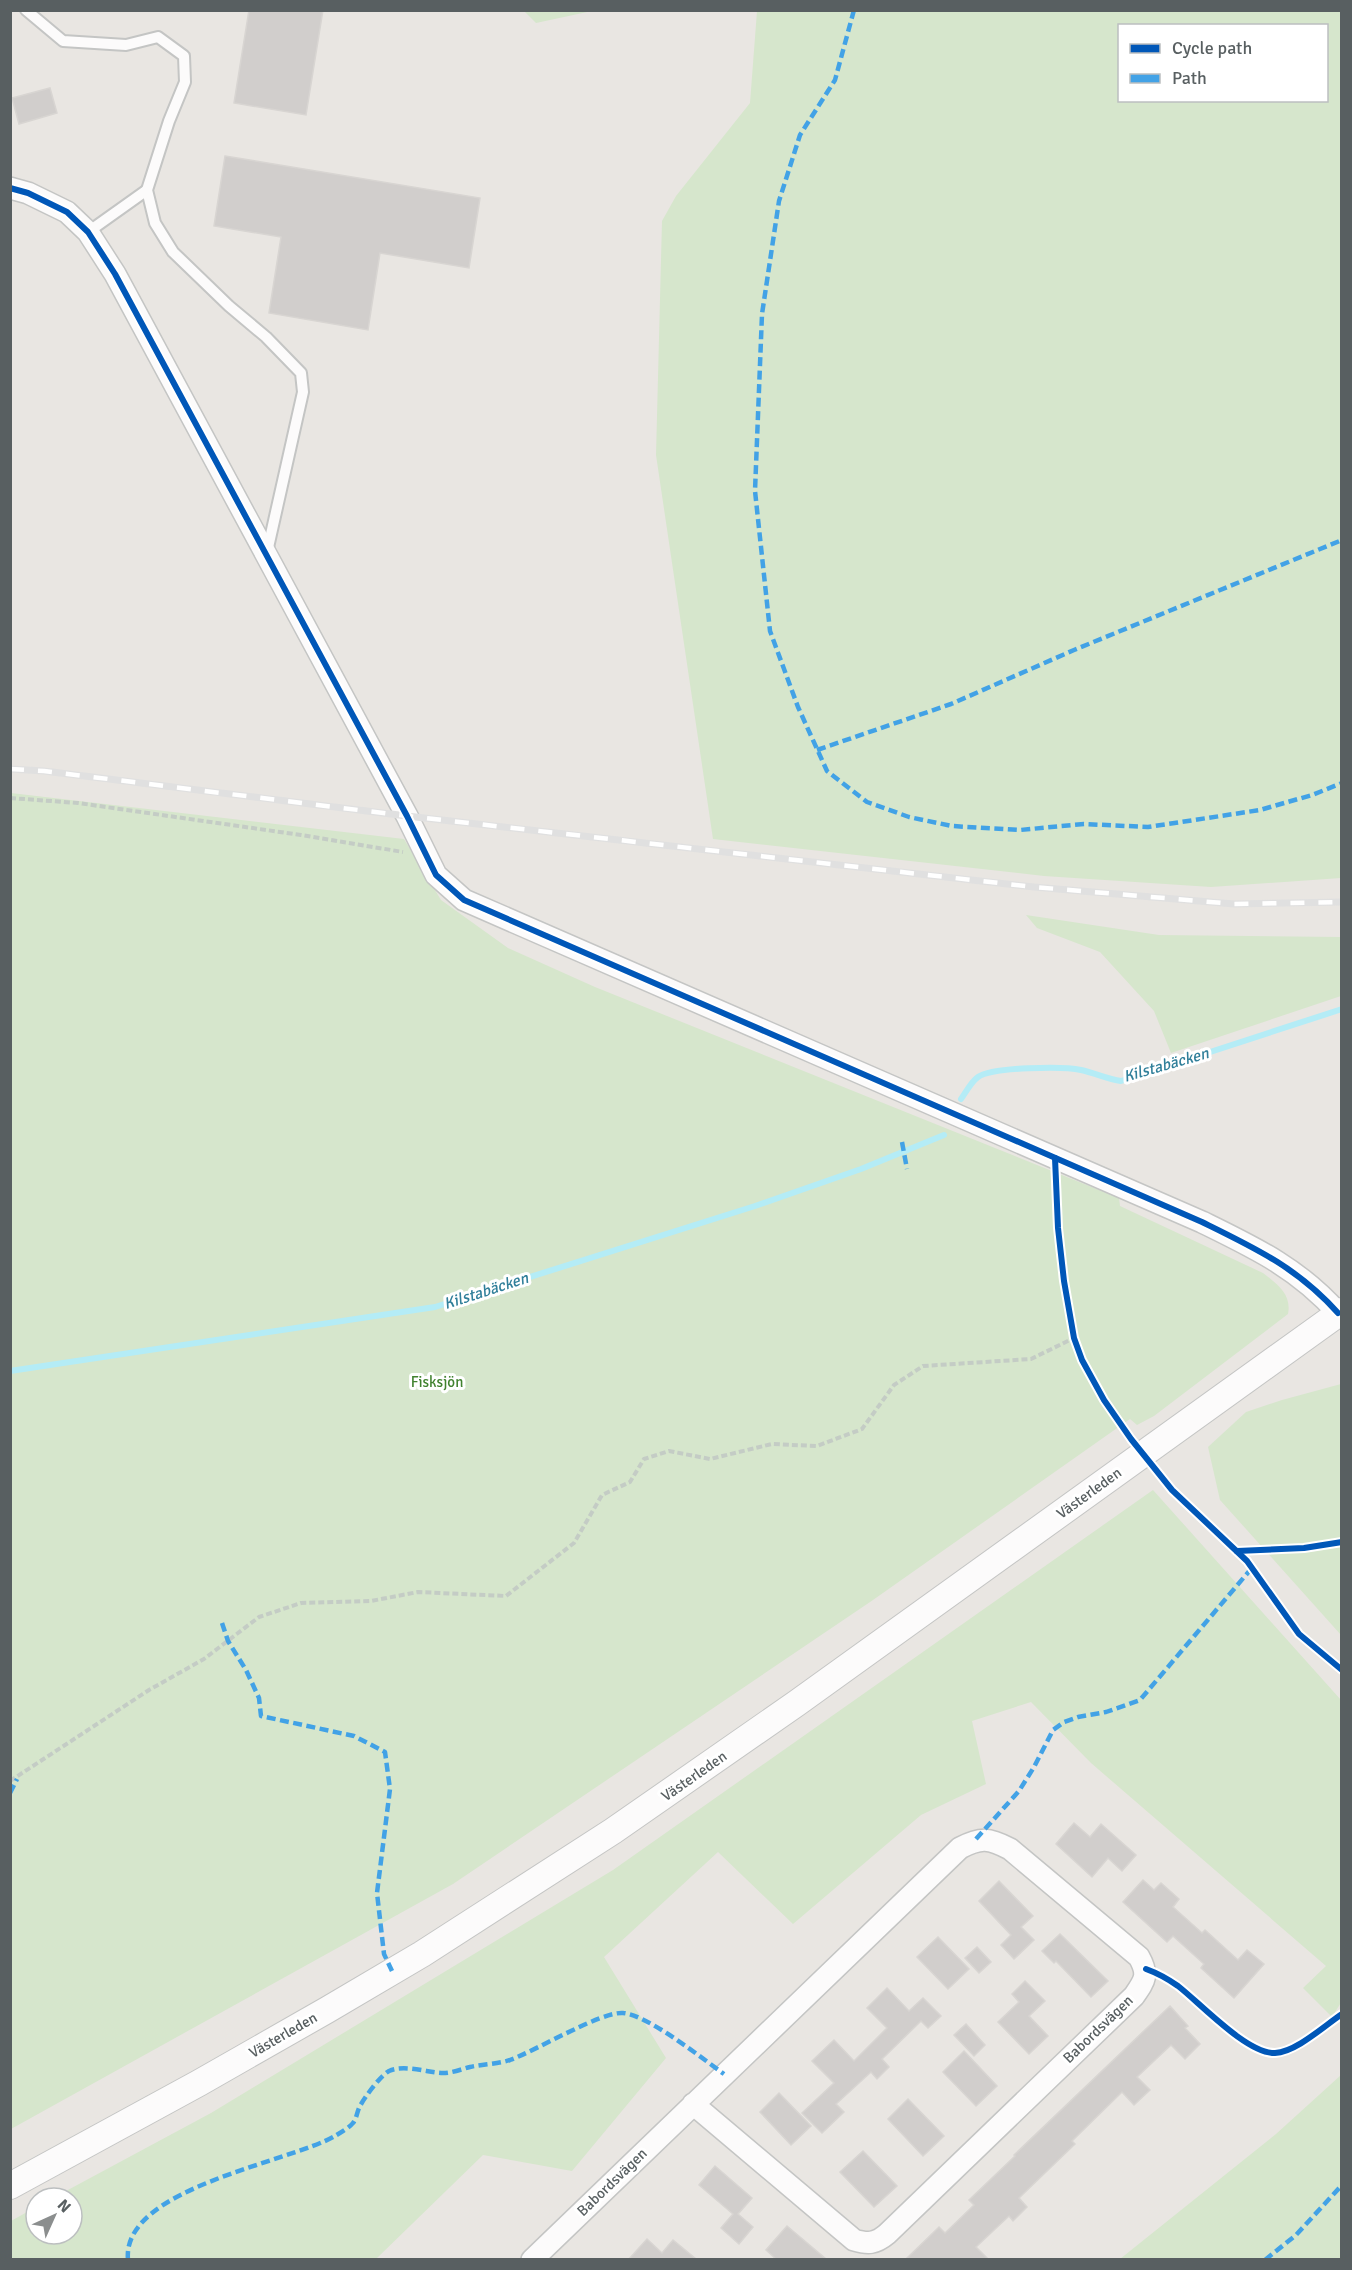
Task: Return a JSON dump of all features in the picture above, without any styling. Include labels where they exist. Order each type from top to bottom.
[{"type":"street","points":[[10,188],[28,193],[67,212],[88,232],[115,274],[407,816],[436,875],[464,900],[1212,1227],[1285,1265],[1340,1312]]},
{"type":"street","name":"Västerleden","points":[[10,2186],[199,2083],[337,2004],[422,1954],[614,1831],[797,1703],[1340,1312]]},
{"type":"street","name":"Babordsvägen","points":[[543,2256],[693,2104],[960,1848],[976,1839],[993,1840],[1010,1849],[1139,1957],[1146,1969],[1144,1981],[1134,1996],[887,2234],[868,2244],[854,2240],[693,2104]]},
{"type":"lane","points":[[26,10],[63,41],[126,45],[158,37],[184,56],[185,81],[169,120],[147,190],[155,223],[173,252],[229,306],[266,337],[301,373],[303,392],[266,555]]},
{"type":"lane","points":[[88,232],[147,190]]},
{"type":"path","points":[[10,798],[78,803],[402,851],[436,875]]},
{"type":"path","points":[[10,1781],[149,1690],[204,1659],[259,1617],[301,1603],[371,1601],[418,1592],[506,1596],[574,1543],[602,1495],[630,1482],[644,1459],[669,1451],[710,1460],[772,1444],[817,1446],[862,1429],[894,1385],[923,1366],[1031,1359],[1075,1341],[1072,1327]]},
{"type":"green space","points":[[524,11],[592,11],[536,23]]},
{"type":"green space","points":[[757,11],[1341,11],[1341,878],[1211,887],[1044,876],[713,839],[656,455],[662,221],[676,196],[750,103]]},
{"type":"green space","name":"Fisksjön","points":[[11,793],[404,839],[441,900],[508,948],[595,987],[1119,1198],[1120,1206],[1263,1273],[1286,1295],[1288,1314],[1154,1416],[1137,1425],[1130,1419],[873,1600],[453,1884],[11,2129]]},
{"type":"green space","points":[[1026,915],[1159,935],[1341,937],[1341,996],[1171,1053],[1154,1011],[1100,952],[1037,928]]},
{"type":"green space","points":[[1341,1384],[1341,1635],[1220,1500],[1208,1447],[1246,1412]]},
{"type":"green space","points":[[1153,1490],[1341,1700],[1342,2001],[1332,2017],[1303,1988],[1326,1966],[1091,1763],[1031,1702],[972,1721],[986,1784],[921,1815],[793,1924],[718,1852],[604,1957],[666,2058],[572,2171],[483,2155],[376,2259],[11,2259],[11,2221],[24,2214],[24,2246],[84,2246],[84,2186],[75,2186],[211,2113],[613,1870]]},
{"type":"green space","points":[[1341,2075],[1341,2259],[1120,2259],[1276,2134]]},
{"type":"building","points":[[249,10],[323,10],[306,115],[234,103]]},
{"type":"building","points":[[50,88],[57,113],[19,124],[12,98]]},
{"type":"building","points":[[225,156],[480,198],[469,268],[380,253],[368,330],[269,313],[281,237],[214,226]]},
{"type":"building","points":[[1074,1823],[1090,1837],[1101,1824],[1136,1855],[1122,1871],[1108,1858],[1092,1877],[1056,1844]]},
{"type":"building","points":[[1143,1880],[1154,1890],[1161,1883],[1179,1899],[1173,1907],[1202,1933],[1205,1930],[1238,1960],[1247,1950],[1264,1964],[1234,1998],[1201,1968],[1204,1964],[1173,1936],[1167,1942],[1123,1902]]},
{"type":"building","points":[[999,1881],[1033,1916],[1021,1927],[1034,1940],[1014,1959],[1001,1945],[1011,1935],[979,1901]]},
{"type":"building","points":[[1060,1934],[1108,1981],[1091,1997],[1056,1961],[1054,1963],[1042,1951]]},
{"type":"building","points":[[938,1937],[969,1969],[948,1989],[917,1957]]},
{"type":"building","points":[[977,1947],[991,1962],[979,1973],[965,1958]]},
{"type":"building","points":[[1025,1981],[1045,2001],[1029,2016],[1048,2036],[1029,2054],[998,2022],[1019,2002],[1012,1994]]},
{"type":"building","points":[[887,1988],[909,2011],[923,1998],[941,2016],[928,2028],[921,2021],[882,2059],[889,2067],[877,2079],[871,2072],[836,2104],[844,2112],[822,2133],[802,2113],[834,2083],[812,2061],[834,2040],[854,2061],[887,2028],[867,2008]]},
{"type":"building","points":[[1170,2006],[1188,2026],[1185,2028],[1200,2044],[1185,2059],[1171,2045],[1137,2077],[1150,2090],[1134,2105],[1122,2092],[1072,2141],[1075,2144],[1019,2198],[1027,2207],[1013,2221],[1009,2216],[976,2247],[988,2259],[906,2259],[939,2227],[945,2233],[974,2205],[969,2200]]},
{"type":"building","points":[[966,2024],[985,2045],[974,2056],[954,2035]]},
{"type":"building","points":[[964,2051],[997,2086],[976,2106],[943,2072]]},
{"type":"building","points":[[779,2093],[811,2126],[791,2145],[760,2112]]},
{"type":"building","points":[[908,2099],[944,2136],[923,2156],[888,2119]]},
{"type":"building","points":[[863,2151],[897,2186],[874,2207],[840,2172]]},
{"type":"building","points":[[715,2166],[752,2198],[738,2214],[753,2227],[739,2244],[721,2228],[733,2214],[699,2185]]},
{"type":"building","points":[[787,2226],[826,2259],[776,2259],[766,2250]]},
{"type":"building","points":[[647,2239],[662,2253],[673,2240],[696,2259],[629,2259]]},
{"type":"waterway","name":"Kilstabäcken","points":[[961,1099],[978,1077],[1012,1069],[1072,1069],[1121,1081],[1342,1009]]},
{"type":"waterway","name":"Kilstabäcken","points":[[10,1371],[435,1307],[755,1206],[861,1169],[944,1135]]},
{"type":"railway","points":[[10,769],[44,771],[407,816],[1034,887],[1234,904],[1342,902]]},
{"type":"marked path","points":[[854,10],[835,80],[800,135],[779,201],[762,314],[755,491],[770,631],[798,707],[827,771],[867,802],[909,817],[952,826],[1020,830],[1084,824],[1148,827],[1260,810],[1312,795],[1342,783]]},
{"type":"marked path","points":[[817,750],[951,704],[1074,650],[1342,540]]},
{"type":"marked path","points":[[902,1142],[907,1169]]},
{"type":"marked path","points":[[976,1839],[1019,1791],[1053,1730],[1064,1722],[1078,1717],[1106,1712],[1140,1700],[1251,1569]]},
{"type":"marked path","points":[[222,1623],[228,1641],[246,1670],[259,1698],[261,1716],[354,1736],[385,1752],[390,1789],[377,1893],[384,1954],[392,1971]]},
{"type":"marked path","points":[[10,1793],[17,1779]]},
{"type":"marked path","points":[[128,2260],[133,2235],[151,2214],[178,2196],[211,2181],[335,2136],[353,2123],[365,2097],[385,2074],[395,2069],[446,2073],[505,2061],[600,2018],[623,2013],[660,2029],[724,2074]]},
{"type":"marked path","points":[[1265,2260],[1296,2235],[1342,2185]]},
{"type":"cycle path","points":[[10,188],[28,193],[67,212],[88,232],[115,274],[407,816],[436,875],[464,900],[1202,1222],[1275,1260],[1307,1283],[1338,1313]]},
{"type":"cycle path","points":[[1055,1158],[1058,1228],[1074,1338],[1082,1360],[1104,1400],[1131,1439],[1172,1490],[1247,1561],[1299,1634],[1342,1670]]},
{"type":"cycle path","points":[[1237,1551],[1304,1548],[1342,1542]]},
{"type":"cycle path","points":[[1146,1969],[1178,1986],[1238,2037],[1264,2051],[1275,2053],[1292,2048],[1310,2038],[1342,2014]]}]
